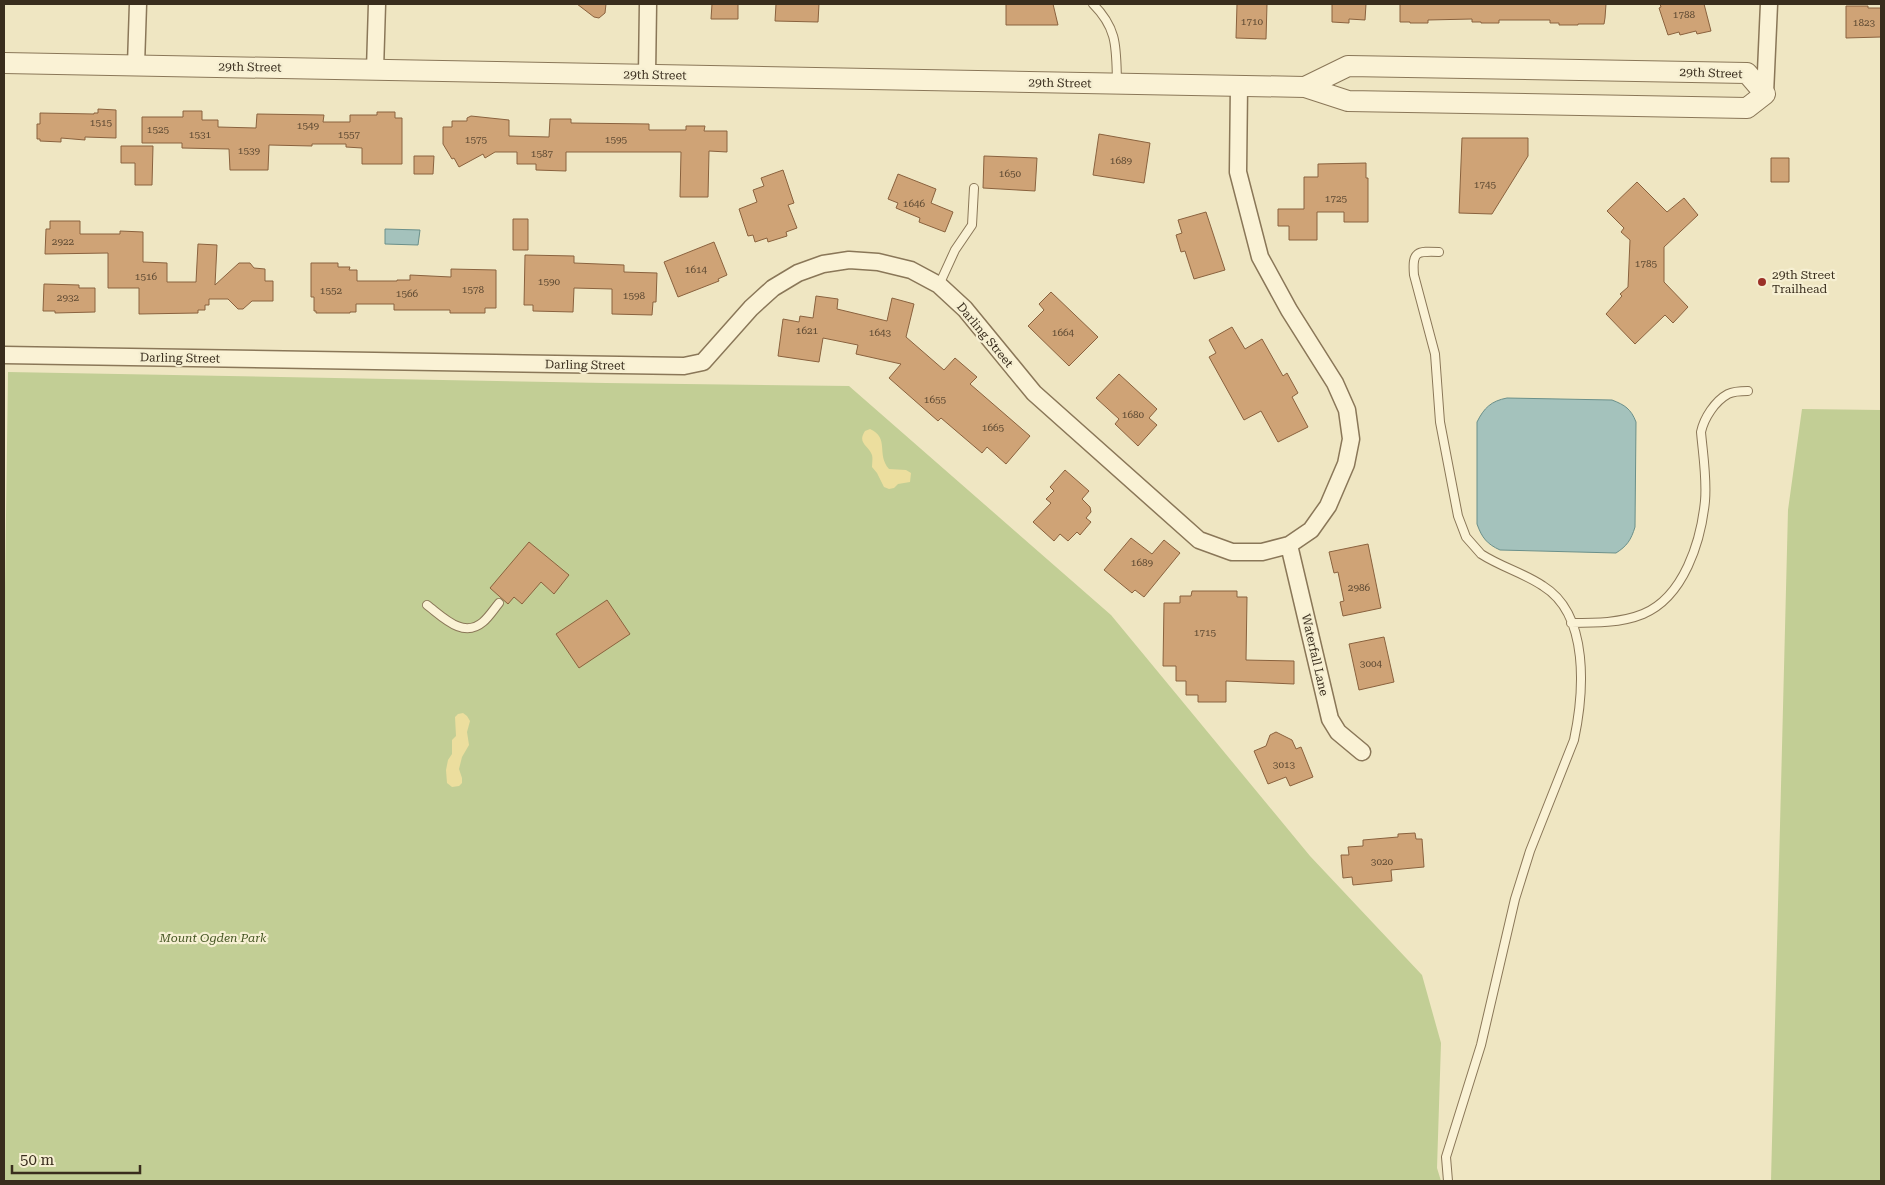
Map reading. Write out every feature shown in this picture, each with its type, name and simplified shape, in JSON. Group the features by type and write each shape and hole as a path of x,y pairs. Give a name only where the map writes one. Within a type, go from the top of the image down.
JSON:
{"street":[{"path":"136,65 138,4"},
{"path":"375,70 377,4"},
{"path":"647,75 648,4"},
{"path":"1765,94 1769,4"},
{"name":"29th Street","path":"4,63 1305,87 1348,101 1728,108 1748,108 1765,94 1747,73 1358,66 1348,66 1305,87"},
{"name":"Darling Street","path":"4,355 684,366 703,362 752,308 773,288 798,273 822,264 849,260 878,262 911,270 939,285 965,309 1034,393 1199,540 1232,552 1262,552 1289,545 1310,530 1328,506 1346,464 1351,439 1348,410 1335,383 1289,310 1260,258 1238,172 1239,86"},
{"name":"Waterfall Lane","path":"1289,545 1330,719 1338,732 1362,752"}],"lane":[{"path":"1093,4 1102,12 1114,33 1117,84"},
{"path":"939,285 955,250 972,225 974,188"},
{"path":"1439,252 1418,253 1414,256 1413,263 1414,275 1435,354 1440,422 1462,528 1473,547 1481,554 1543,586 1554,594 1567,611 1578,644 1582,667 1574,740 1530,851 1514,899 1481,1045 1446,1157 1448,1181"},
{"path":"1571,623 1596,623 1631,618 1652,610 1672,592 1682,577 1702,522 1706,478 1702,426 1710,411 1724,397 1735,392 1748,391"},
{"path":"427,605 456,627 472,629 482,623 499,604"}],"green space":[{"name":"Mount Ogden Park","path":"8,372 849,386 1111,615 1310,856 1422,975 1441,1043 1437,1168 1441,1181 4,1181 4,660"},
{"path":"1802,409 1881,410 1881,1181 1771,1181 1788,510"}],"sand":[{"path":"870,429 880,437 883,458 889,469 906,470 911,473 910,482 898,484 894,488 889,489 884,487 872,467 872,455 862,438 865,431"},
{"path":"463,713 470,721 467,732 469,745 462,757 459,769 462,783 459,786 452,787 447,783 446,770 448,760 452,754 452,740 456,736 455,717"}],"water":[{"path":"385,229 420,230 418,245 385,244"},
{"path":"1507,398 1612,400 1630,411 1636,422 1635,527 1626,545 1616,553 1500,550 1488,543 1483,537 1477,524 1477,422 1489,406"}],"building":[{"path":"577,4 606,4 605,13 599,18 594,17"},
{"path":"712,4 738,4 738,19 711,19"},
{"path":"776,4 819,4 818,22 775,21"},
{"path":"1006,4 1053,4 1058,25 1006,25"},
{"path":"1237,4 1267,4 1266,39 1236,38"},
{"path":"1332,4 1366,4 1365,20 1349,19 1349,23 1332,22"},
{"path":"1400,4 1606,4 1604,24 1559,25 1559,23 1550,23 1550,20 1499,20 1499,23 1472,22 1472,19 1428,20 1428,23 1400,22"},
{"path":"1660,4 1704,4 1711,31 1697,34 1696,31 1680,35 1679,32 1668,35 1659,8 1661,7"},
{"path":"1846,6 1881,8 1881,37 1846,38"},
{"path":"98,109 116,110 116,138 85,137 85,140 61,138 61,142 40,141 40,139 37,139 37,124 40,124 40,113 94,114 98,113"},
{"path":"183,111 202,111 202,120 218,120 218,127 256,128 257,114 324,115 323,122 350,122 350,115 377,115 377,112 395,112 395,118 402,118 402,164 362,164 362,148 346,147 346,144 312,144 312,146 269,145 268,170 230,170 229,149 182,148 182,143 142,143 142,117 183,117"},
{"path":"471,116 509,120 509,136 549,137 550,119 571,119 571,123 649,124 649,130 686,130 686,126 705,126 704,131 727,131 727,152 709,151 708,197 680,197 681,152 566,152 566,171 536,170 536,164 517,164 517,152 495,152 485,158 483,154 459,167 443,144 443,127 452,127 452,121 467,121 467,118"},
{"path":"1099,134 1150,143 1144,183 1093,175"},
{"path":"1462,138 1528,138 1528,156 1492,214 1459,213"},
{"path":"121,146 153,146 152,185 135,185 135,163 121,163"},
{"path":"414,156 434,156 433,174 414,174"},
{"path":"984,156 1037,158 1035,191 983,188"},
{"path":"1771,158 1789,158 1789,182 1771,182"},
{"path":"1366,163 1368,222 1344,222 1344,212 1317,212 1317,240 1289,240 1289,226 1278,226 1278,209 1304,209 1304,177 1318,177 1318,164"},
{"path":"783,170 794,203 788,205 797,228 786,232 787,236 768,242 767,238 755,242 753,235 748,236 739,209 757,202 753,190 764,186 761,178"},
{"path":"898,174 936,189 931,203 953,212 945,232 919,222 920,218 896,208 898,203 888,199"},
{"path":"1637,182 1667,212 1684,198 1698,215 1664,247 1664,282 1688,307 1673,323 1665,315 1635,344 1606,314 1622,296 1620,294 1628,287 1630,240 1621,232 1624,228 1607,211"},
{"path":"1206,212 1225,270 1194,279 1185,251 1181,252 1176,235 1182,233 1178,220"},
{"path":"513,219 528,219 528,250 513,250"},
{"path":"50,221 80,221 80,234 120,234 120,231 143,232 143,262 167,263 167,282 196,282 198,244 217,245 215,285 239,263 250,263 254,268 265,269 265,281 273,281 273,301 252,301 243,309 238,309 228,299 209,299 209,305 205,305 205,310 198,310 198,313 139,314 139,288 108,288 108,253 45,254 46,229 50,229"},
{"path":"714,242 727,275 718,279 719,281 678,297 664,262"},
{"path":"525,255 574,256 574,263 624,265 624,272 657,273 656,302 653,302 652,315 612,314 612,289 574,288 573,312 533,311 533,305 524,305"},
{"path":"311,263 338,263 338,267 350,267 349,270 357,270 357,281 410,280 410,275 451,277 451,269 496,270 496,308 485,308 485,313 450,313 450,310 394,310 394,304 356,304 356,312 316,313 314,311 314,297 311,297"},
{"path":"44,284 79,285 79,288 95,288 95,312 55,313 55,311 43,311"},
{"path":"1051,292 1098,337 1069,366 1028,326 1044,310 1039,304"},
{"path":"816,296 838,299 837,309 887,321 892,298 914,304 906,337 944,370 955,358 977,377 970,384 1030,436 1006,464 987,447 982,453 941,418 938,421 889,378 901,364 856,354 858,345 823,338 819,362 778,356 783,319 799,322 800,316 813,318"},
{"path":"1232,327 1245,349 1262,339 1283,376 1287,373 1298,393 1292,397 1308,427 1278,442 1261,411 1244,420 1209,357 1216,353 1209,340"},
{"path":"1119,374 1157,409 1149,418 1157,425 1138,446 1115,424 1119,419 1096,398"},
{"path":"1065,470 1089,491 1082,499 1090,507 1091,512 1086,518 1091,522 1080,535 1077,532 1068,541 1060,534 1054,541 1033,522 1051,503 1046,499 1054,491 1050,487"},
{"path":"1131,538 1152,554 1164,540 1180,553 1144,597 1135,590 1132,593 1104,570"},
{"path":"529,542 569,575 554,594 541,582 522,604 514,597 508,604 490,588"},
{"path":"1368,544 1381,608 1343,616 1340,602 1344,601 1338,572 1334,573 1329,552"},
{"path":"1192,591 1237,591 1237,597 1247,597 1246,660 1294,661 1294,684 1226,681 1226,702 1198,702 1198,695 1186,695 1186,681 1176,681 1176,666 1163,666 1164,603 1180,603 1180,596 1191,596"},
{"path":"607,600 630,634 579,668 556,634"},
{"path":"1384,637 1394,682 1359,690 1349,644"},
{"path":"1276,732 1292,740 1296,749 1301,747 1313,777 1290,786 1286,777 1268,784 1254,751 1266,746 1270,735"},
{"path":"1415,833 1416,839 1422,839 1424,867 1391,870 1392,881 1353,885 1352,877 1343,878 1341,855 1349,855 1348,847 1363,846 1363,840 1398,837 1398,834"}],"place":[{"name":"29th Street Trailhead","path":"1762,282"}]}
